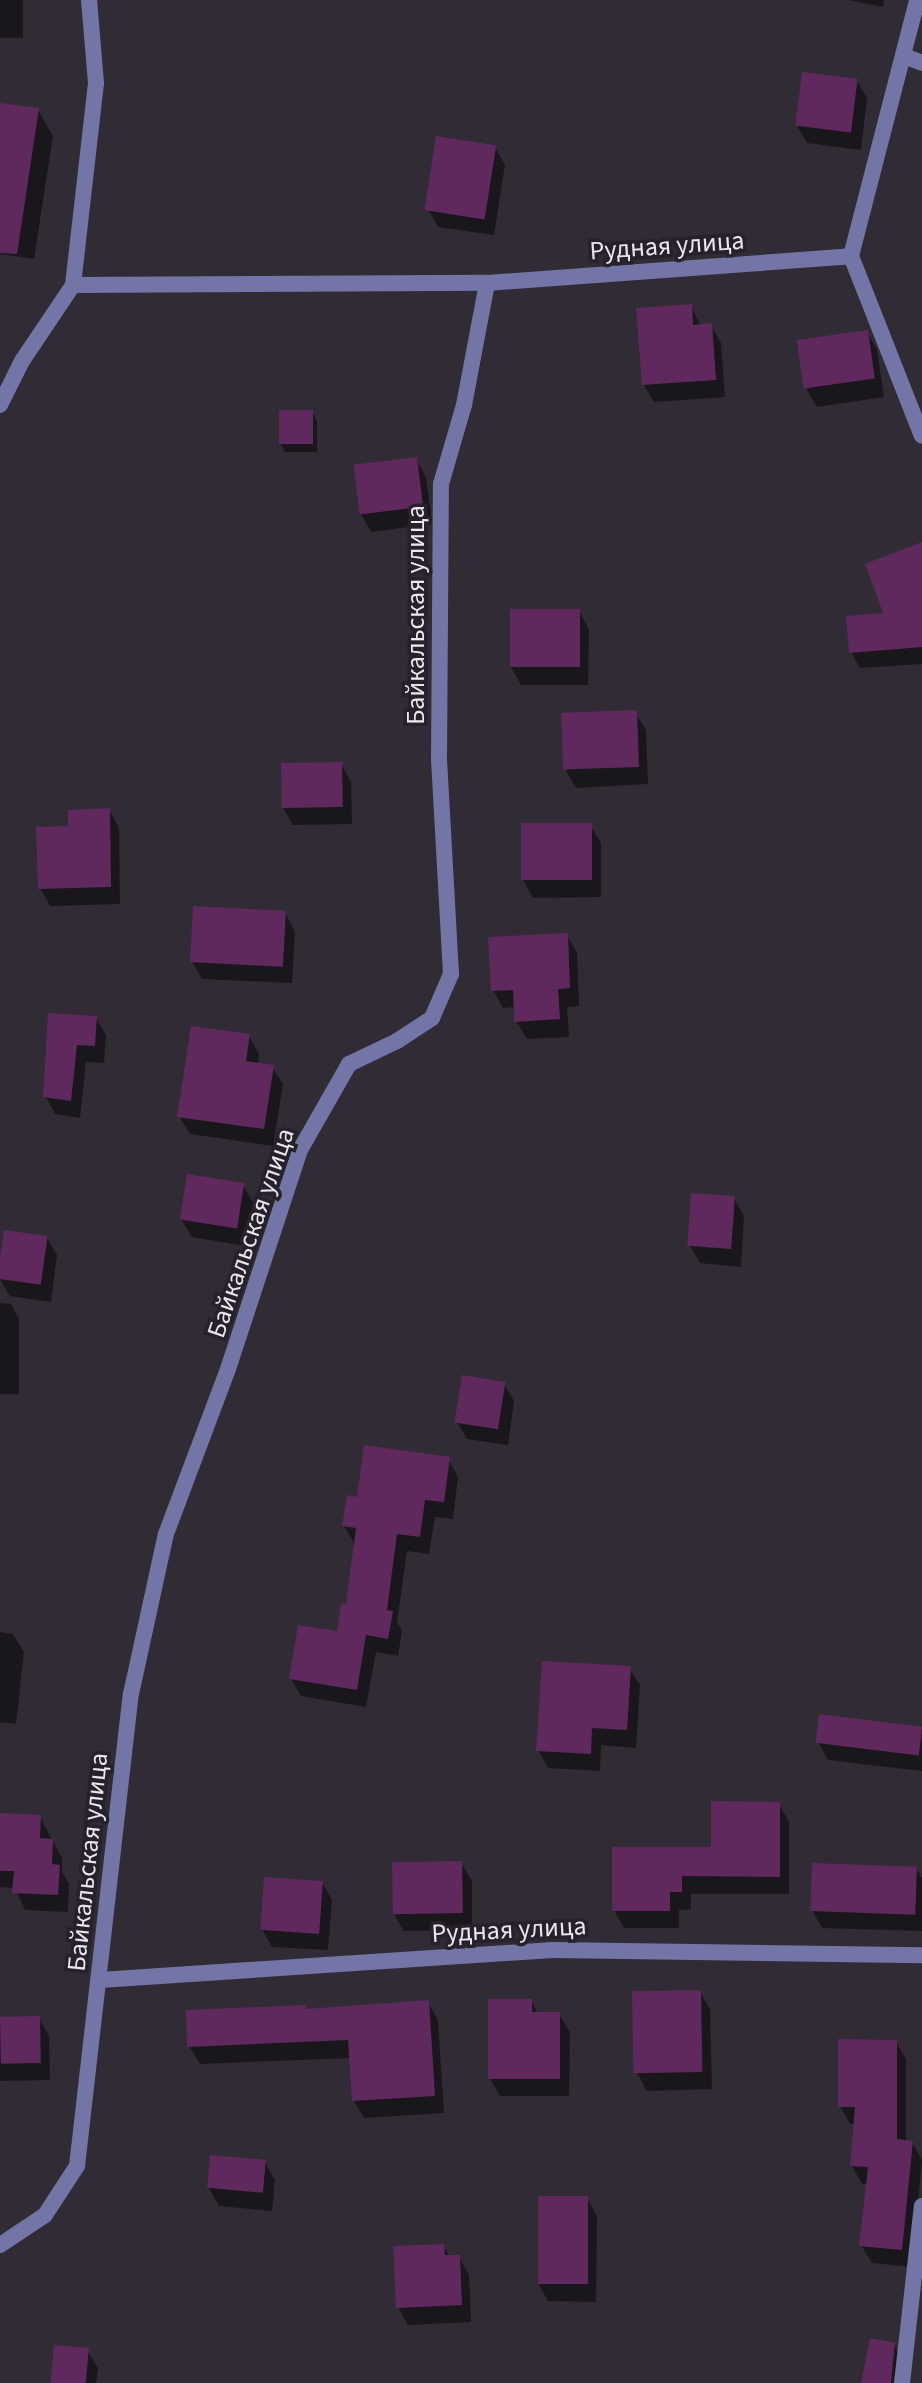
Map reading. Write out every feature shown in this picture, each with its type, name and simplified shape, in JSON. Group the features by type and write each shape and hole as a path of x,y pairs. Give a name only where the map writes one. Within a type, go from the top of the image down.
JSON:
{"street":[{"path":"0,405 22,361 73,285 96,83 89,0"},
{"path":"917,0 851,256 922,436"},
{"path":"904,56 922,63"},
{"name":"Рудная улица","path":"487,283 851,256"},
{"path":"73,285 487,283"},
{"name":"Байкальская улица","path":"0,2245 45,2215 77,2166 131,1694 166,1534 228,1369 300,1150 349,1064 397,1041 432,1018 451,974 439,760 441,484 464,405 487,283"},
{"name":"Рудная улица","path":"100,1980 553,1950 922,1955"},
{"path":"902,2383 922,2206"}],"building":[{"path":"802,72 858,79 851,132 795,126"},
{"path":"0,103 39,108 17,254 0,253"},
{"path":"436,136 496,146 485,220 424,210"},
{"path":"692,304 693,325 712,323 716,380 642,385 636,308"},
{"path":"868,330 875,379 804,389 797,340"},
{"path":"279,410 313,410 313,444 279,444"},
{"path":"417,457 423,507 360,514 353,465"},
{"path":"922,542 922,647 849,653 846,616 883,613 865,564"},
{"path":"510,609 580,609 580,667 510,667"},
{"path":"637,710 639,767 563,770 561,713"},
{"path":"342,762 343,807 282,808 281,763"},
{"path":"110,808 111,887 38,889 36,827 68,826 68,810"},
{"path":"521,823 592,823 592,880 521,880"},
{"path":"193,906 286,911 283,967 190,962"},
{"path":"568,933 570,988 558,989 560,1019 514,1022 513,990 491,991 488,937"},
{"path":"48,1013 97,1016 95,1046 77,1045 71,1101 43,1097"},
{"path":"191,1026 250,1034 246,1061 274,1065 264,1129 177,1117"},
{"path":"187,1174 244,1183 237,1229 180,1219"},
{"path":"691,1193 735,1196 731,1249 687,1246"},
{"path":"4,1230 48,1236 41,1285 0,1279"},
{"path":"462,1375 505,1382 498,1429 454,1422"},
{"path":"364,1445 450,1457 444,1502 425,1500 420,1537 397,1534 387,1610 393,1611 388,1639 366,1635 357,1690 289,1679 298,1625 337,1631 341,1603 346,1604 356,1528 342,1526 347,1495 357,1497"},
{"path":"542,1661 631,1666 627,1730 592,1728 591,1754 536,1751"},
{"path":"819,1714 922,1727 919,1755 815,1743"},
{"path":"711,1801 780,1802 780,1877 682,1876 682,1892 670,1892 670,1911 612,1911 612,1847 711,1847"},
{"path":"0,1813 41,1815 40,1838 53,1839 52,1864 60,1865 58,1895 12,1893 14,1871 0,1871"},
{"path":"462,1861 463,1913 393,1914 392,1862"},
{"path":"812,1863 917,1867 915,1915 810,1911"},
{"path":"264,1877 323,1881 319,1934 260,1930"},
{"path":"701,1990 702,2072 633,2073 632,1991"},
{"path":"488,1999 532,1999 532,2012 560,2012 560,2079 488,2079"},
{"path":"429,2000 435,2096 352,2101 348,2040 187,2047 186,2010 306,2005 306,2009"},
{"path":"40,2016 41,2063 1,2064 0,2017"},
{"path":"838,2039 897,2040 897,2139 913,2141 902,2250 859,2246 868,2167 850,2166 855,2107 838,2107"},
{"path":"210,2155 266,2160 263,2193 207,2188"},
{"path":"538,2196 588,2196 588,2284 538,2284"},
{"path":"444,2244 445,2255 460,2255 462,2305 396,2308 393,2246"},
{"path":"870,2338 895,2343 891,2383 861,2383"},
{"path":"54,2345 89,2348 86,2383 51,2383"}]}
